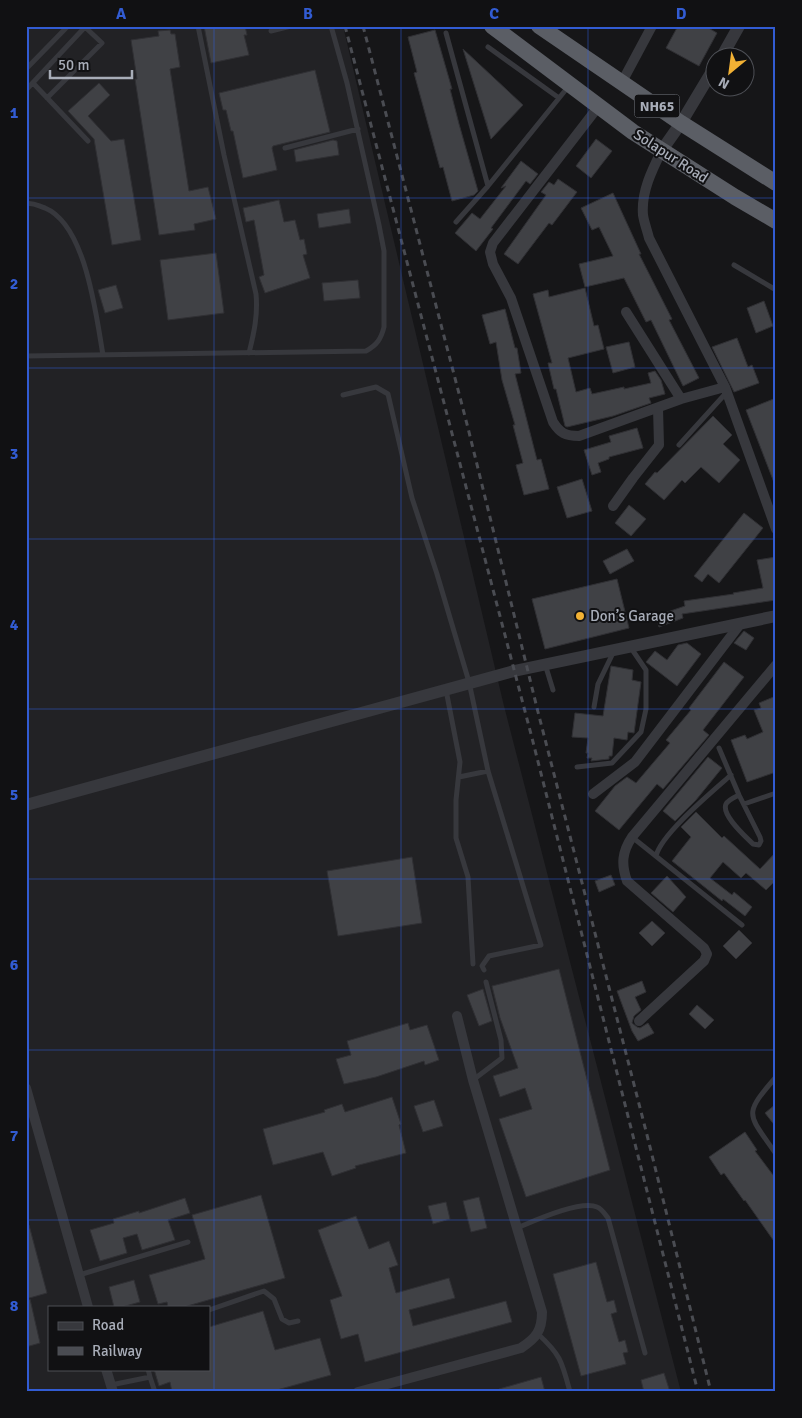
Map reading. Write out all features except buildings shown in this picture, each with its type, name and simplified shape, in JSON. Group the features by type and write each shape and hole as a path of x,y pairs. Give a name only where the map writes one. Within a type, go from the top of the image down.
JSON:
{"highway":[{"name":"NH65","path":"540,26 681,123 776,183"},
{"name":"NH65","path":"494,27 570,85"},
{"name":"Solapur Road","path":"570,85 598,107 662,150 776,221"}],"street":[{"path":"622,82 652,26"},
{"path":"727,48 739,26"},
{"path":"704,85 662,150 651,173 644,196 643,215 649,238 725,390 776,529"},
{"path":"598,107 492,243 490,252 493,264 511,298 553,422 560,432 568,436 579,436 681,400 725,390"},
{"path":"626,312 681,400"},
{"path":"613,506 659,446 658,408"},
{"path":"26,804 469,682 545,663 776,616"},
{"path":"593,794 635,762 742,623"},
{"path":"639,1021 704,961 707,954 704,948 627,881 622,868 625,851 632,837 776,665"},
{"path":"358,1392 521,1348 538,1334 542,1322 542,1312 473,1080 457,1016"},
{"path":"26,1088 88,1306"},
{"path":"106,1370 112,1389"}],"lane":[{"path":"26,69 68,26"},
{"path":"198,26 224,155 256,294 256,320 249,353"},
{"path":"271,31 291,26"},
{"path":"26,356 366,351 374,347 381,339 384,327 384,251 358,129 331,26"},
{"path":"26,90 85,27 102,44 47,98"},
{"path":"446,32 488,186"},
{"path":"488,47 559,98"},
{"path":"33,83 88,141"},
{"path":"456,222 488,186 570,85"},
{"path":"285,148 358,129"},
{"path":"26,204 31,203 54,212 70,230 89,279 103,355"},
{"path":"734,265 776,290"},
{"path":"342,394 376,387 388,394 412,498 469,682 488,771 541,945 489,956 482,966 484,970"},
{"path":"679,445 725,390"},
{"path":"577,768 612,763 642,732 646,709 646,670 629,646"},
{"path":"594,707 598,684 615,648"},
{"path":"545,663 553,690"},
{"path":"446,689 458,753 456,838 468,878 473,964"},
{"path":"720,748 739,795 760,837 759,845 752,844 728,818 725,805 728,801 739,795"},
{"path":"458,776 488,771"},
{"path":"656,856 657,850 670,834 731,775"},
{"path":"744,804 776,793"},
{"path":"632,837 742,925"},
{"path":"473,1080 502,1058 501,1040 486,982"},
{"path":"776,1077 756,1100 752,1110 752,1120 776,1154"},
{"path":"517,1228 552,1214 585,1206 597,1207 604,1212 608,1218 645,1353"},
{"path":"80,1275 188,1242"},
{"path":"210,1310 264,1291 274,1300 282,1319 289,1323 298,1321"},
{"path":"538,1334 553,1348 561,1360 570,1392"},
{"path":"148,1370 155,1392"},
{"path":"112,1389 150,1377"}],"shaded area":[{"path":"26,26 343,26 504,706 681,1392 26,1392"}],"railway":[{"path":"345,26 532,738 698,1392"},
{"path":"363,26 468,428 538,712 711,1392"}],"place":[{"name":"Don’s Garage","path":"580,616"}]}
